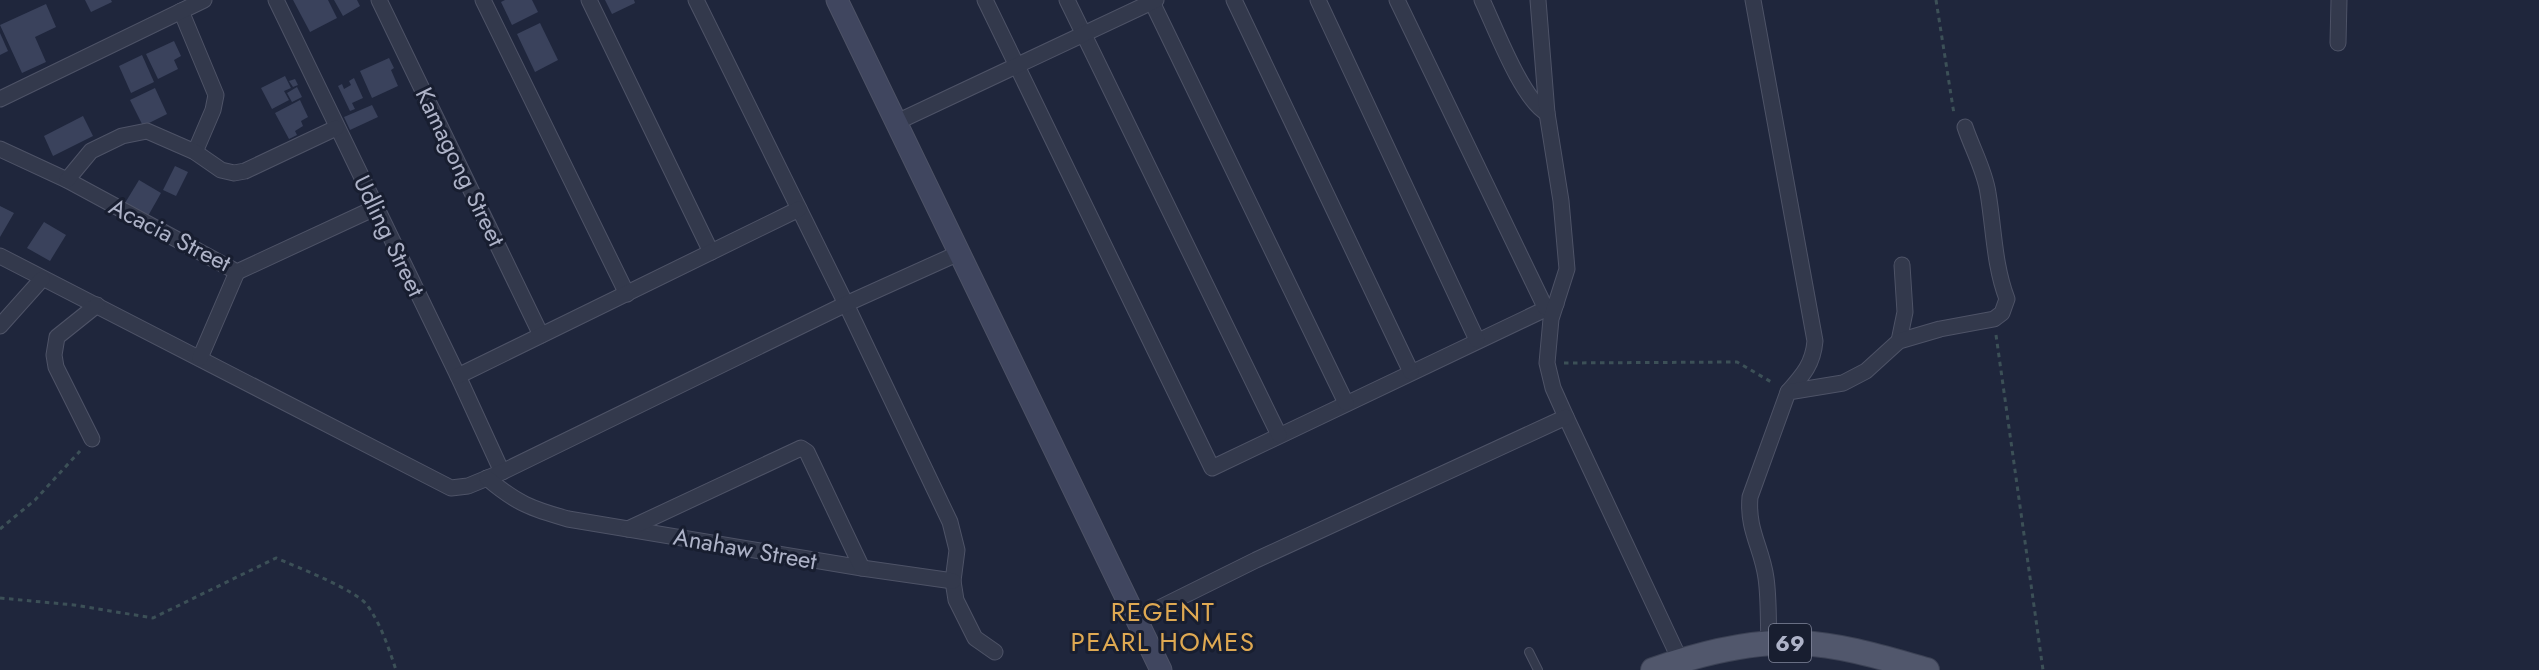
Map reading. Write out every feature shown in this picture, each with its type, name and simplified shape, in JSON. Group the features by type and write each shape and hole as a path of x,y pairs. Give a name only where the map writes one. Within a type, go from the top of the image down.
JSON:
{"main road":[{"name":"69","path":"1653,670 1680,660 1769,643 1803,643 1880,657 1927,670"}],"street":[{"path":"0,99 204,0"},
{"name":"Udling Street","path":"276,0 502,472"},
{"name":"Kamagong Street","path":"379,0 541,335"},
{"path":"483,0 627,294"},
{"path":"590,0 711,252"},
{"path":"696,0 846,303 950,522 957,550 953,581 956,600 975,638 995,652"},
{"path":"837,0 1161,670"},
{"path":"985,0 1212,468 1551,306"},
{"path":"1067,0 1278,435"},
{"path":"1234,0 1411,372"},
{"path":"1318,0 1477,340"},
{"path":"1397,0 1551,306"},
{"path":"1482,0 1517,74 1538,108 1546,113"},
{"path":"1538,0 1546,113 1561,201 1567,269 1551,306 1547,363 1553,388 1680,660"},
{"path":"1753,0 1815,341 1814,356 1808,369 1788,392 1750,497 1753,537 1766,578 1769,643"},
{"path":"2338,43 2339,0"},
{"path":"897,122 1153,1 1346,403"},
{"path":"181,11 216,95 213,110 195,152"},
{"path":"1788,392 1843,383 1866,371 1899,342 1940,329 1994,319 2002,313 2007,299 2000,280 1994,246 1988,190 1965,126"},
{"path":"67,180 91,151 122,136 147,131 195,152 221,170 234,174 336,128"},
{"name":"Acacia Street","path":"0,149 67,180 237,272 375,208"},
{"path":"458,376 799,209"},
{"path":"0,256 452,488 468,486 502,472 846,303 959,253"},
{"path":"1899,342 1905,312 1902,265"},
{"path":"200,358 237,272"},
{"path":"0,326 42,279"},
{"path":"92,439 56,367 54,355 57,337 97,305"},
{"path":"1137,619 1256,560 1566,417"},
{"path":"628,529 801,447 807,452 862,568"},
{"name":"Anahaw Street","path":"487,478 507,495 530,509 608,527 953,581"}],"lane":[{"path":"1529,652 1538,670"}],"path":[{"path":"1547,363 1737,362 1788,392"},
{"path":"0,529 35,500 92,439"},
{"path":"0,598 74,604 153,618 276,558 322,577 366,603 388,645 396,670"}],"building":[{"path":"85,0 111,0 112,2 91,12"},
{"path":"293,0 328,0 337,18 310,32"},
{"path":"334,0 357,0 360,6 343,16"},
{"path":"532,0 538,12 512,25 501,2"},
{"path":"605,0 634,0 635,3 612,14"},
{"path":"46,4 56,27 35,37 46,62 22,73 0,25"},
{"path":"540,23 558,60 535,72 517,34"},
{"path":"0,33 8,51 0,55"},
{"path":"174,41 181,56 174,60 178,69 158,79 146,54"},
{"path":"142,55 154,82 131,93 119,66"},
{"path":"389,58 398,86 372,98 360,71"},
{"path":"285,76 291,88 284,91 289,100 272,109 261,88"},
{"path":"354,78 363,98 352,103 355,109 350,111 338,86 342,84 344,89 351,85 349,81"},
{"path":"295,79 298,85 293,87 289,81"},
{"path":"297,87 302,97 292,102 287,93"},
{"path":"155,88 167,114 143,126 130,100"},
{"path":"300,100 308,117 301,121 303,126 295,131 297,135 289,139 275,113"},
{"path":"372,105 378,117 350,130 344,117"},
{"path":"83,116 93,136 53,156 44,136"},
{"path":"175,166 188,172 176,196 163,190"},
{"path":"139,180 161,193 148,216 125,203"},
{"path":"0,206 14,213 0,237"},
{"path":"44,222 66,235 50,261 27,248"}],"district":[{"name":"REGENT PEARL HOMES","path":"1163,627"}]}
